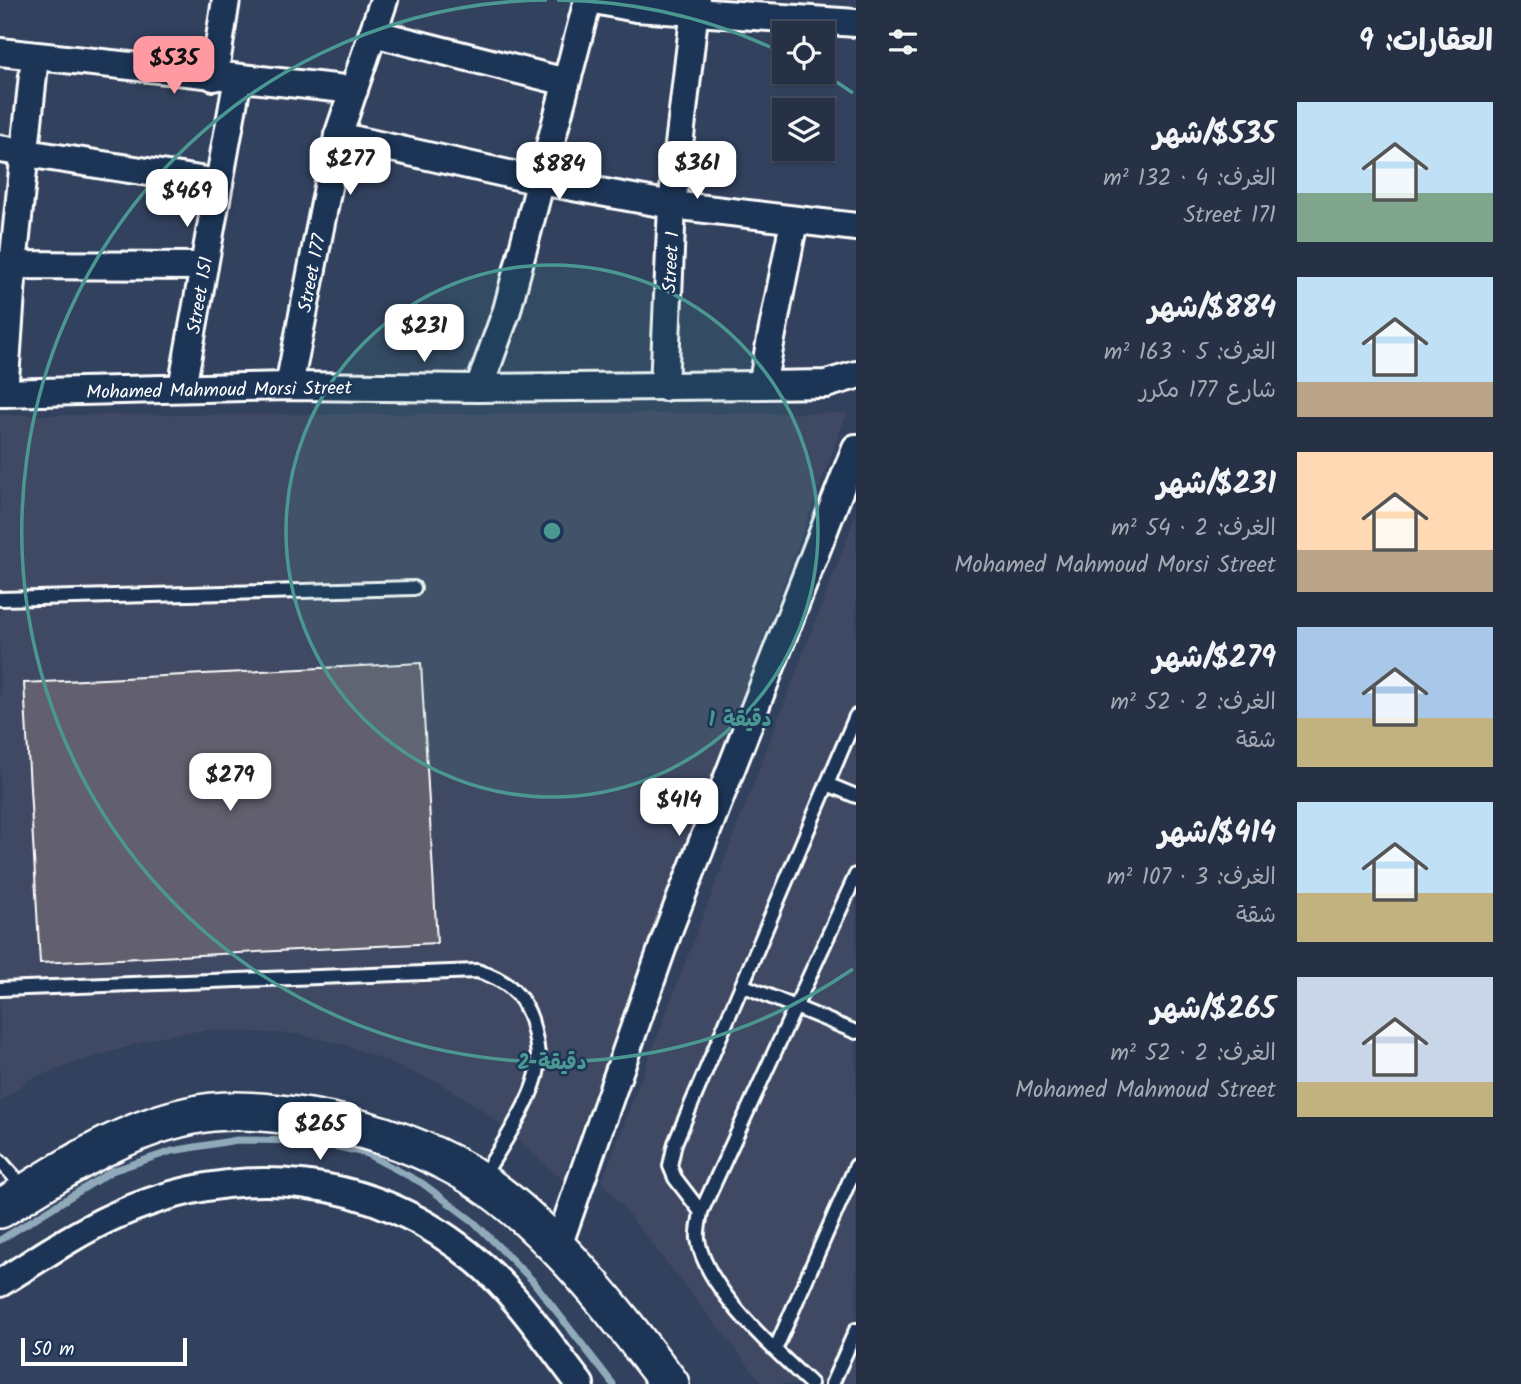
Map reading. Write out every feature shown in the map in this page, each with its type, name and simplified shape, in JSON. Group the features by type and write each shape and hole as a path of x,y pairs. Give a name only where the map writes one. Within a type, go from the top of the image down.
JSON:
{"street":[{"name":"Street 151","path":"182,388 219,183 226,77 226,0"},
{"name":"Street 177","path":"289,386 338,136 384,0"},
{"path":"480,388 507,310 588,0"},
{"path":"595,0 636,8 695,6 847,15"},
{"name":"Street 1","path":"664,387 673,205 695,6"},
{"path":"373,33 566,82"},
{"path":"0,52 354,90"},
{"path":"2,393 13,151 35,56"},
{"path":"338,136 540,180 673,205 856,227"},
{"path":"13,151 219,183"},
{"path":"762,386 794,221"},
{"path":"7,265 204,266"},
{"name":"Mohamed Mahmoud Morsi Street","path":"2,393 289,386 762,386 826,384 856,375"},
{"path":"557,1249 670,926 856,448"},
{"path":"14,1201 103,1147 190,1115 249,1111 333,1122 403,1142 452,1165 493,1191 581,1273 670,1384"},
{"path":"0,1283 80,1233 114,1216 194,1188 238,1182 324,1186 393,1209 445,1236 503,1286 580,1384"}],"lane":[{"path":"0,598 414,588"},
{"path":"701,1212 674,1178 670,1166 675,1143 856,716"},
{"path":"827,784 856,796"},
{"path":"811,1384 731,1302 706,1263 698,1238 701,1212 856,875"},
{"path":"0,989 477,971 492,975 506,982 520,996 529,1013 537,1038 538,1069 531,1090 480,1182"},
{"path":"742,985 856,1032"},
{"path":"0,1161 14,1201"},
{"path":"775,1350 856,1166"},
{"path":"832,1384 856,1329"}],"shaded area":[{"path":"847,413 562,1179 478,1106 437,1082 346,1045 297,1034 207,1030 162,1036 30,1079 0,1102 0,415"},
{"path":"856,515 856,1384 763,1384 602,1181"}],"building":[{"path":"421,663 437,943 40,963 24,683"}],"waterway":[{"path":"0,1240 112,1171 172,1151 237,1140 311,1141 365,1153 422,1183 474,1222 532,1280 613,1384"}]}
